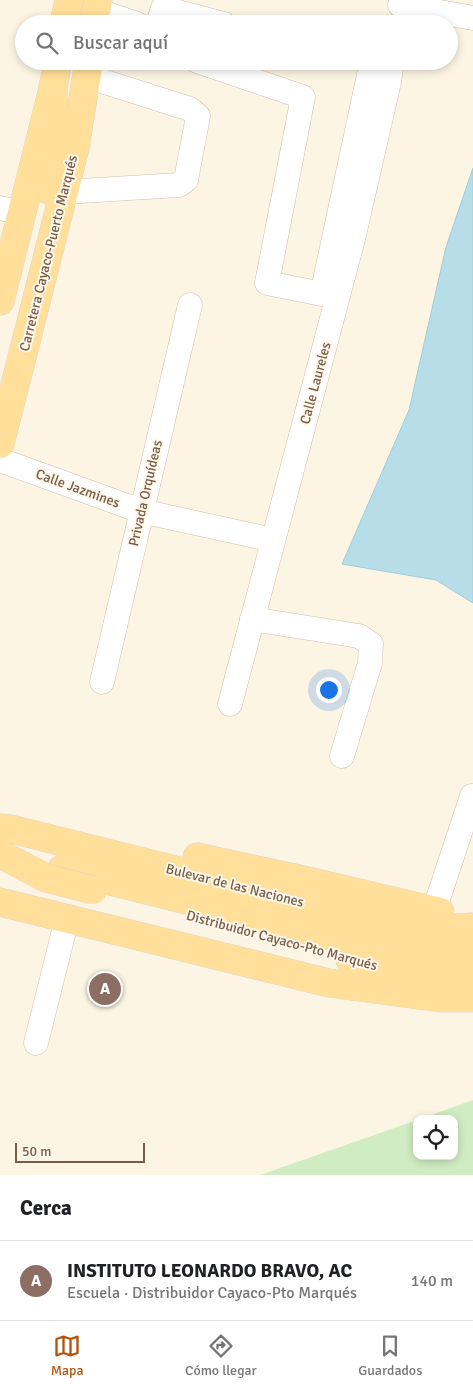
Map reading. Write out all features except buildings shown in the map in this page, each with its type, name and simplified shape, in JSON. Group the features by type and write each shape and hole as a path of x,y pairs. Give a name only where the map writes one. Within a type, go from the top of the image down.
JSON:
{"main road":[{"path":"66,15 69,0"},
{"path":"0,300 11,210 53,88 56,70"},
{"name":"Carretera Cayaco-Puerto Marqués","path":"0,444 75,148 88,70"},
{"path":"0,378 54,170 53,88"},
{"path":"0,815 299,879 473,920"},
{"name":"Bulevar de las Naciones","path":"0,828 11,829 376,920 457,928 473,927"},
{"name":"Bulevar de las Naciones","path":"0,855 64,869 369,946 473,955"},
{"name":"Distribuidor Cayaco-Pto Marqués","path":"0,855 46,878 363,963 473,978"},
{"path":"0,902 329,983 441,998 473,998"}],"street":[{"path":"161,15 163,8 190,15"},
{"path":"399,10 445,15"},
{"path":"96,11 109,15"},
{"path":"458,16 473,18"},
{"path":"64,192 179,185 186,180 198,116 190,109 93,70"},
{"path":"224,70 303,97 267,283 322,294 370,70"},
{"name":"Calle Laureles","path":"230,704 353,239 391,70"},
{"name":"Privada Orquídeas","path":"102,682 190,305"},
{"name":"Calle Jazmines","path":"0,460 141,511 273,540"},
{"path":"252,619 359,636 371,644 370,663 342,756"},
{"path":"434,911 472,796"},
{"path":"36,1042 67,919"}],"green space":[{"path":"473,1100 473,1175 260,1175 413,1121 413,1160 458,1160 458,1115 431,1115"}],"water":[{"path":"473,168 473,603 436,580 342,564 409,410 446,247"}],"place":[{"name":"INSTITUTO LEONARDO BRAVO, AC","path":"105,989"}]}
